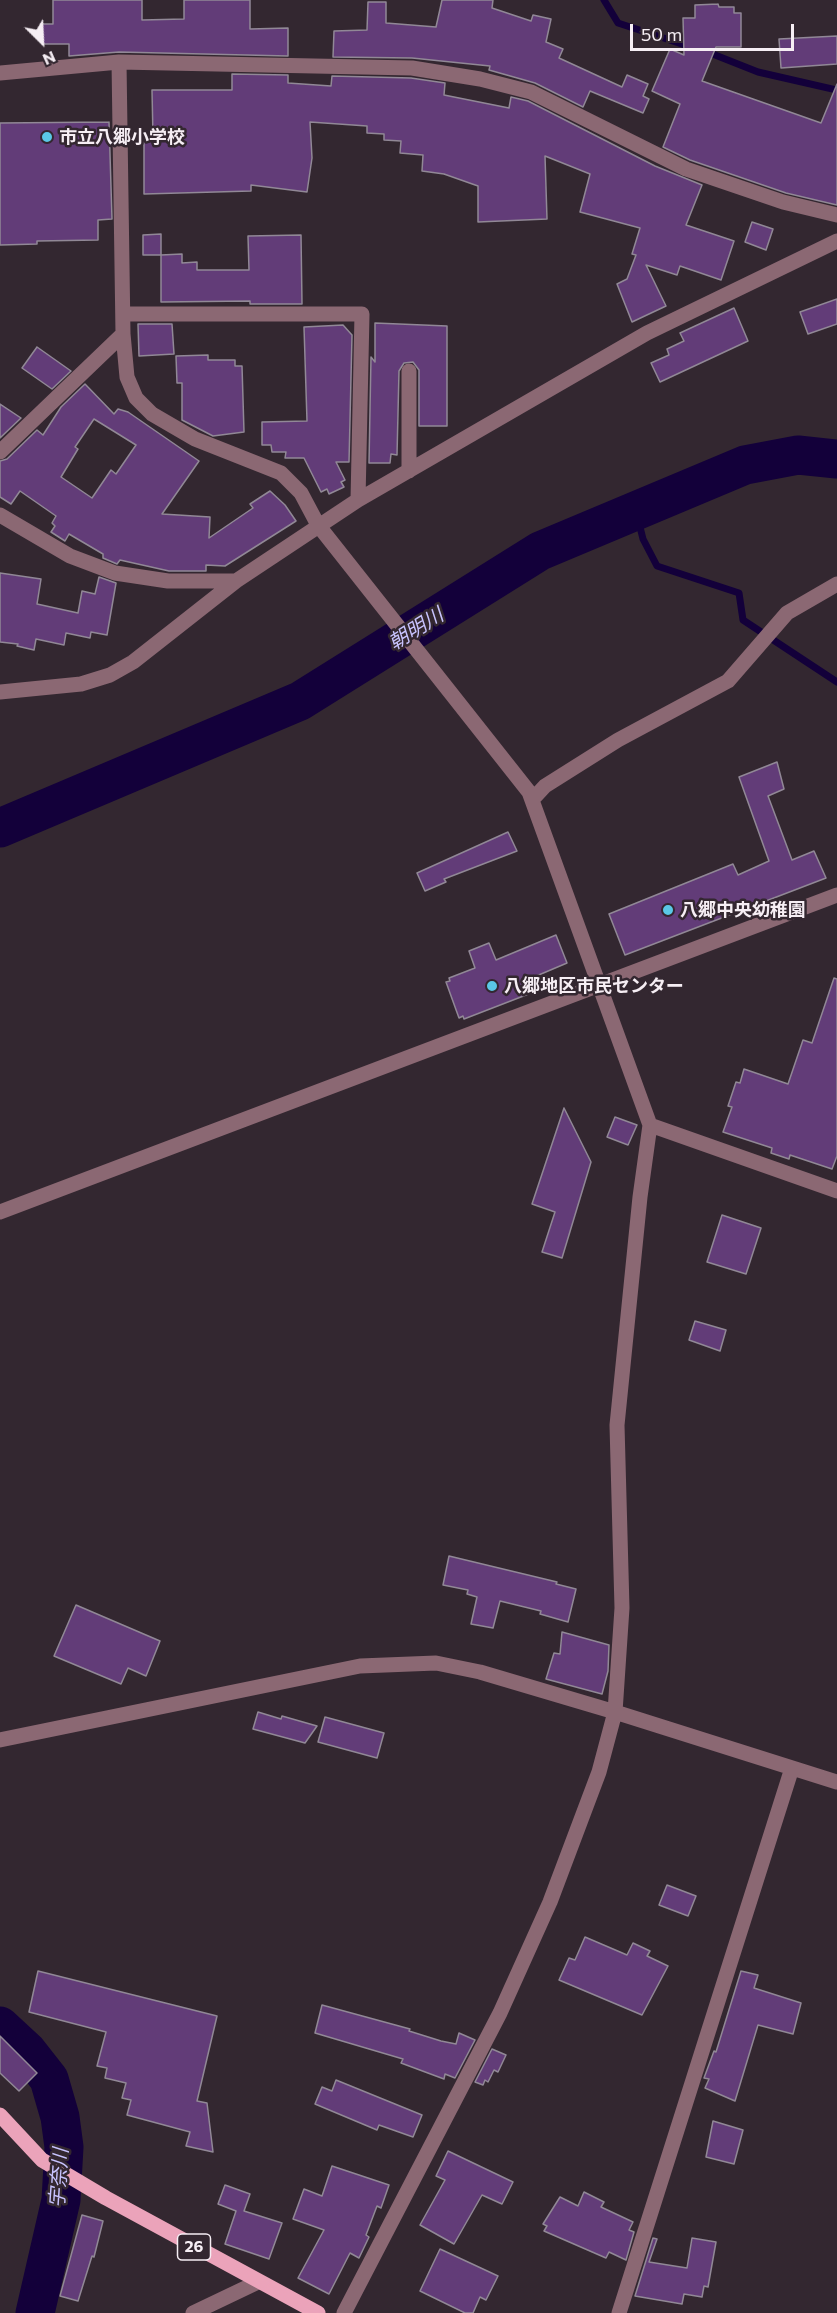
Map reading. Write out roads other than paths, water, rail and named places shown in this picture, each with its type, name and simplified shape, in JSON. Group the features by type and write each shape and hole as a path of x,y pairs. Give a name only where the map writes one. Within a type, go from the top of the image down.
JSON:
{"main road":[{"name":"26","path":"0,2115 42,2160 258,2282 318,2313"}],"street":[{"path":"0,72 118,62 412,68 480,79 531,92 686,169 783,202 837,215"},
{"path":"118,62 123,334 127,377 136,398 152,414 195,439 281,473 301,493 318,525 531,796 650,1125 640,1197 617,1425 622,1608 615,1712 599,1772 554,1891 500,2013 344,2313"},
{"path":"0,692 81,684 110,675 133,662 236,581 358,500 647,333 837,241"},
{"path":"123,314 362,314 358,500"},
{"path":"0,452 123,334"},
{"path":"409,371 409,471"},
{"path":"0,515 70,556 115,573 168,581 236,581"},
{"path":"531,796 618,740 728,681 787,613 817,594 837,585"},
{"path":"0,1212 837,894"},
{"path":"650,1125 837,1191"},
{"path":"0,1740 360,1666 436,1663 480,1672 615,1712 837,1782"},
{"path":"619,2313 792,1768"},
{"path":"193,2313 258,2282"}],"waterway":[{"path":"604,0 618,23 691,47"},
{"path":"705,51 758,72 837,90"},
{"name":"朝明川","path":"0,828 300,701 540,551 745,465 798,455 837,459"},
{"path":"636,511 643,539 657,566 739,593 743,620 837,682"},
{"name":"宇奈川","path":"0,2026 27,2051 49,2079 60,2117 64,2147 61,2200 35,2313"}],"place":[{"name":"市立八郷小学校","path":"47,137"},
{"name":"八郷中央幼稚園","path":"668,910"},
{"name":"八郷地区市民センター","path":"492,986"}]}
